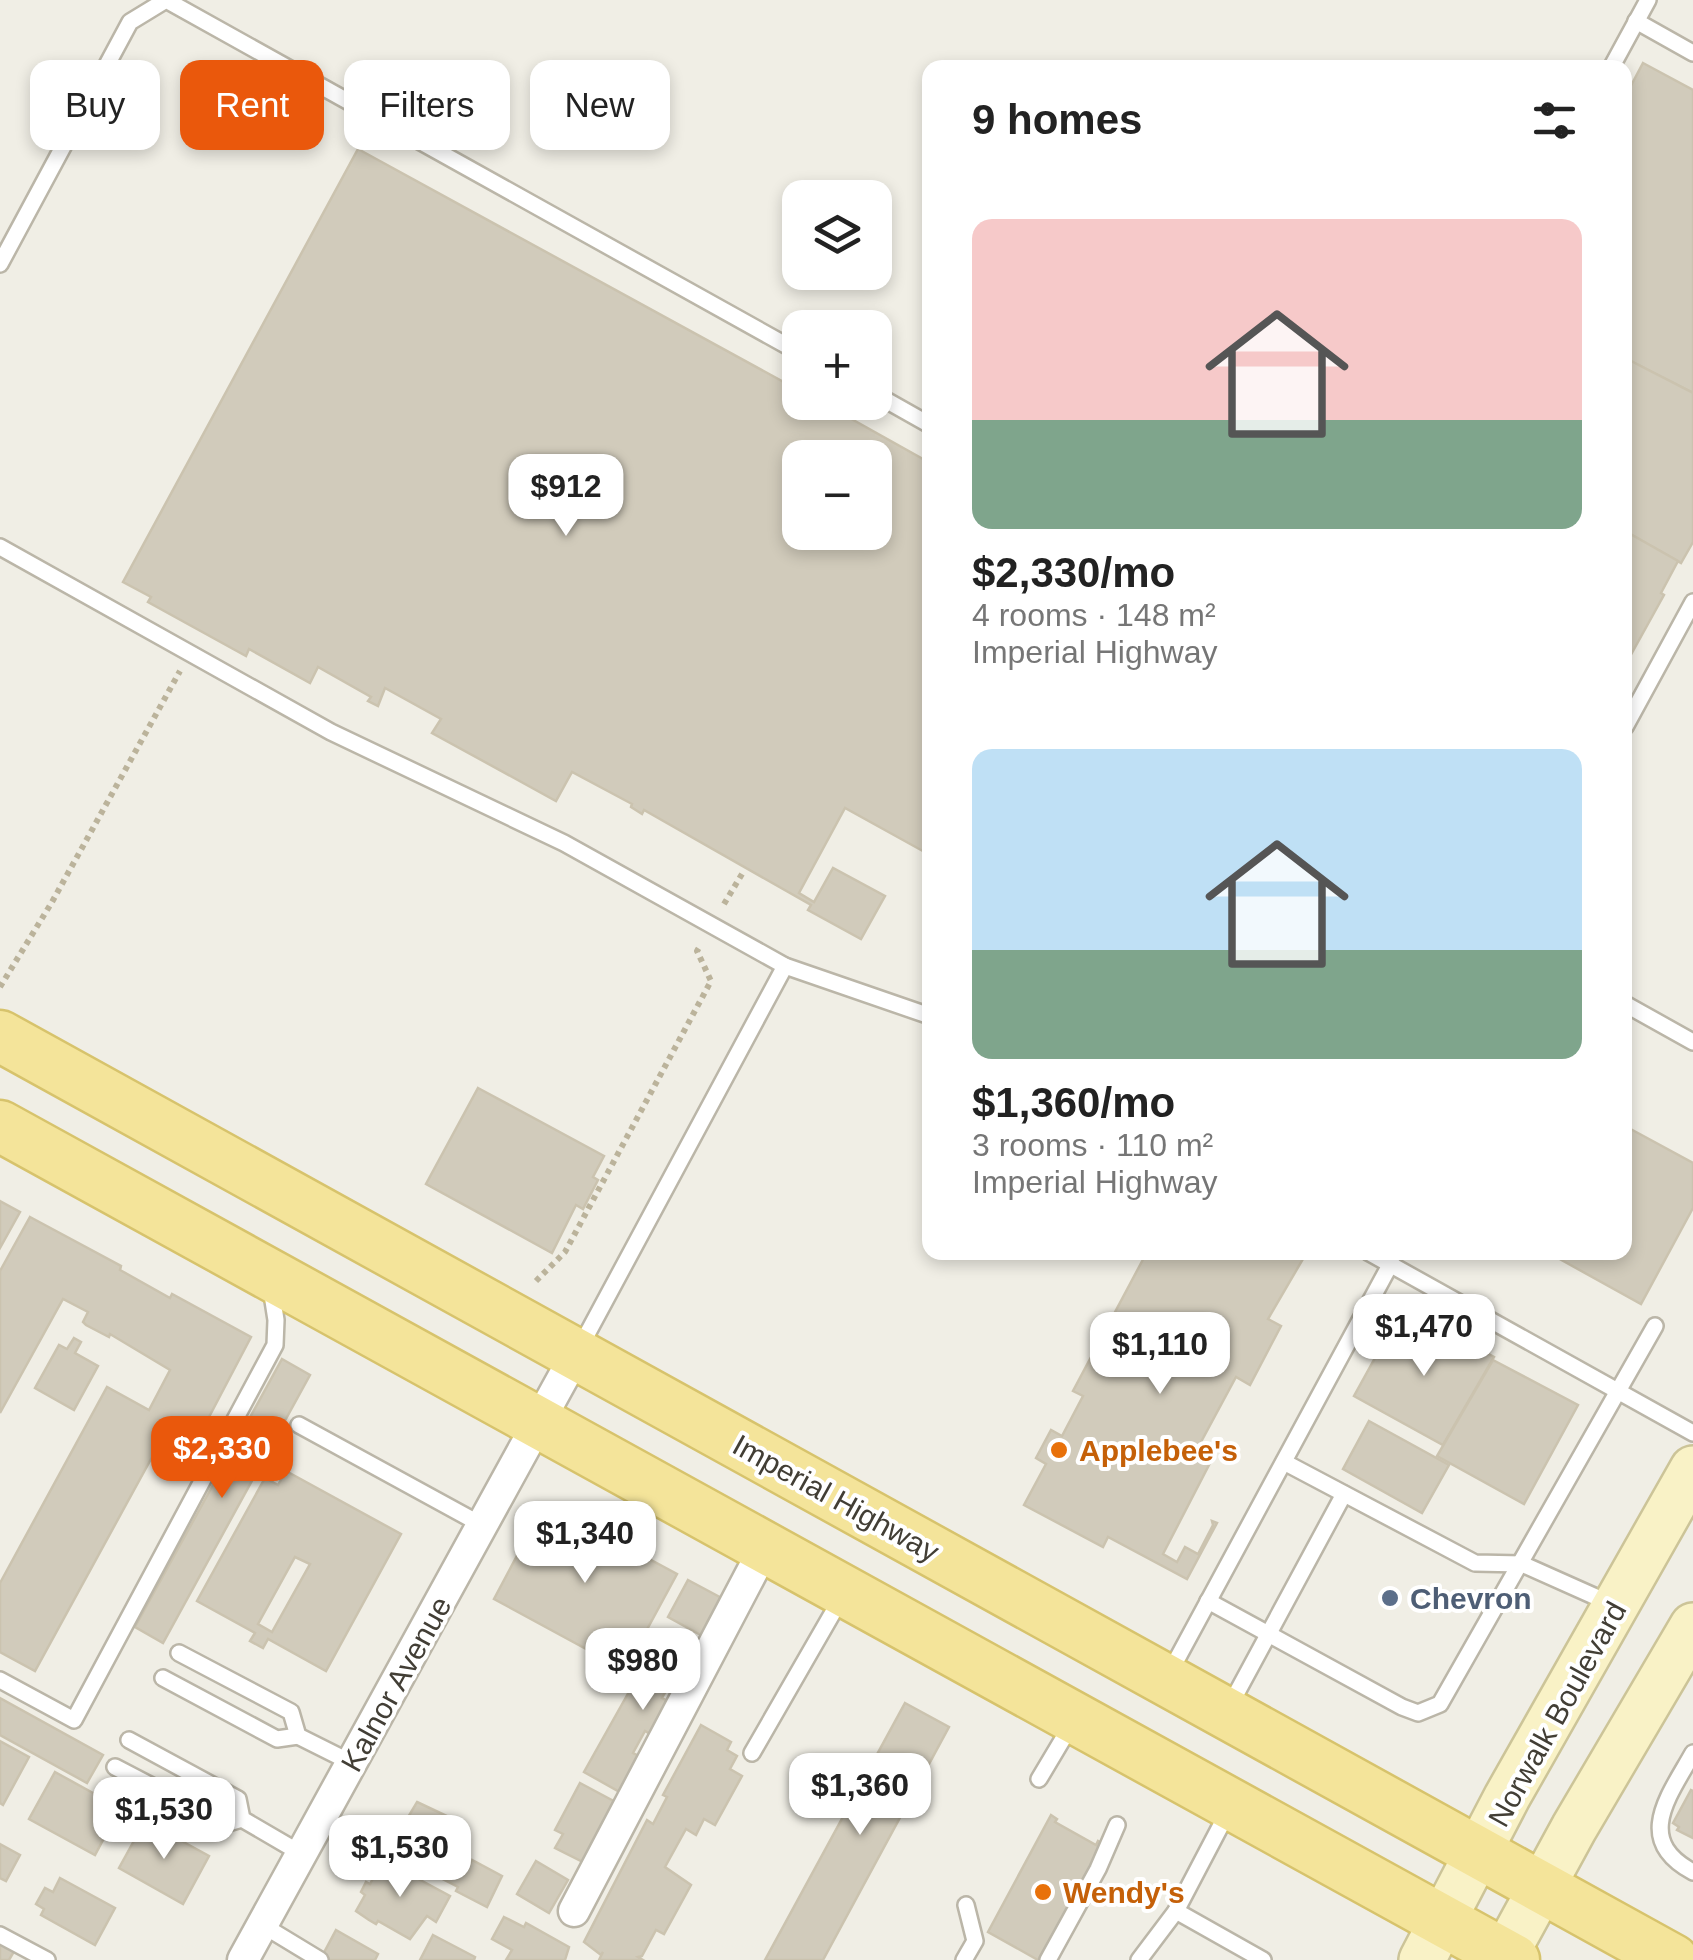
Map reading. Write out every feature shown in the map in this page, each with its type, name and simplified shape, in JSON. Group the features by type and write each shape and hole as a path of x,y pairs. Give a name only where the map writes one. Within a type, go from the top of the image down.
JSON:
{"main road":[{"name":"Imperial Highway","path":"0,1036 1673,1960"},
{"path":"0,1126 1232,1804 1433,1941 1507,1958 1542,1888 1693,1626"},
{"name":"Norwalk Boulevard","path":"1433,1941 1507,1798 1693,1469"}],"street":[{"name":"Kalnor Avenue","path":"243,1960 576,1354"},
{"path":"574,1911 765,1547"}],"lane":[{"path":"0,264 130,22 166,0 782,343"},
{"path":"1616,60 1648,0"},
{"path":"1636,21 1693,53"},
{"path":"892,404 922,420"},
{"path":"0,547 331,732 564,844 785,966 922,1013"},
{"path":"1632,714 1693,602"},
{"path":"576,1354 785,966"},
{"path":"1632,1008 1693,1042"},
{"path":"1166,1680 1391,1260"},
{"path":"1394,1260 1693,1433"},
{"path":"0,1680 74,1720 274,1346 276,1320 269,1274"},
{"path":"1208,1601 1418,1713 1440,1704 1656,1326"},
{"path":"299,1425 482,1525"},
{"path":"1284,1462 1476,1563 1522,1564 1618,1606"},
{"path":"1226,1713 1344,1494"},
{"path":"752,1753 845,1592"},
{"path":"179,1653 291,1712 298,1736"},
{"path":"162,1678 277,1739 298,1736 352,1763"},
{"path":"1039,1779 1075,1718"},
{"path":"130,1740 238,1800 242,1819"},
{"path":"1693,1753 1662,1808 1660,1822 1665,1848 1676,1863 1693,1872"},
{"path":"115,1767 225,1824 242,1819 302,1854"},
{"path":"1139,1960 1176,1911 1232,1804"},
{"path":"1048,1960 1098,1869 1117,1825"},
{"path":"964,1960 974,1941 966,1906"},
{"path":"1176,1911 1262,1960"},
{"path":"264,1926 320,1960"},
{"path":"0,1935 46,1960"}],"path":[{"path":"0,987 52,902 190,653"},
{"path":"536,1282 565,1252 711,981 697,951 742,874"}],"building":[{"path":"1643,63 1693,90 1693,393 1632,362 1632,84"},
{"path":"360,150 782,381 782,420 853,420 889,440 782,440 782,550 892,550 892,442 922,459 922,851 845,808 799,893 814,902 833,868 885,896 861,939 808,910 811,905 572,772 556,801 432,733 441,719 385,688 378,706 368,701 371,697 318,667 310,683 249,649 246,656 148,602 151,597 123,582"},
{"path":"1632,362 1693,393 1693,542 1681,563 1632,535"},
{"path":"1632,535 1678,561 1661,593 1664,595 1632,653"},
{"path":"478,1088 604,1156 593,1177 598,1180 583,1209 576,1205 552,1253 426,1184"},
{"path":"1632,1130 1693,1163 1693,1208 1641,1304 1561,1260 1632,1260"},
{"path":"0,1201 20,1212 0,1248"},
{"path":"30,1217 121,1266 120,1270 170,1298 172,1294 251,1337 179,1474 151,1459 35,1671 0,1652 0,1583 107,1387 149,1410 170,1370 110,1334 109,1337 86,1325 83,1322 88,1312 63,1299 0,1413 0,1271"},
{"path":"1143,1260 1302,1260 1268,1319 1281,1326 1250,1385 1236,1377 1194,1455 1210,1463 1163,1554 1177,1562 1185,1547 1198,1554 1212,1521 1217,1523 1187,1579 1108,1537 1103,1547 1024,1505 1046,1464 1036,1458 1051,1430 1062,1436 1083,1396 1073,1391"},
{"path":"1396,1320 1428,1336 1434,1324 1494,1357 1443,1445 1354,1396"},
{"path":"74,1338 81,1342 75,1353 98,1366 74,1410 35,1388 59,1345 67,1349"},
{"path":"282,1359 310,1375 163,1643 135,1627"},
{"path":"1493,1360 1578,1405 1524,1504 1437,1456"},
{"path":"1369,1421 1449,1465 1422,1513 1343,1469"},
{"path":"286,1471 401,1534 326,1671 268,1639 263,1648 250,1641 255,1633 197,1601 265,1478 278,1485","holes":["295,1557 310,1564 272,1632 258,1624"]},
{"path":"545,1503 677,1574 625,1670 494,1599"},
{"path":"688,1580 729,1602 710,1640 668,1617"},
{"path":"667,1634 681,1642 683,1639 708,1656 692,1685 675,1675 662,1698 675,1705 657,1738 645,1731 633,1753 645,1759 625,1795 584,1772 648,1658 653,1660"},
{"path":"0,1698 103,1755 87,1783 0,1735"},
{"path":"905,1703 949,1727 823,1960 765,1960"},
{"path":"701,1725 731,1742 727,1750 737,1756 730,1769 742,1776 715,1825 704,1819 696,1835 686,1829 665,1867 691,1885 664,1934 656,1930 638,1957 643,1960 599,1960 603,1952 601,1955 584,1942 647,1820 653,1824 667,1797 663,1795"},
{"path":"0,1741 29,1757 3,1805 0,1803"},
{"path":"55,1772 120,1808 95,1855 29,1819"},
{"path":"580,1783 621,1805 589,1865 555,1848 563,1834 555,1830"},
{"path":"1691,1790 1693,1838 1677,1830 1679,1827 1673,1823"},
{"path":"417,1802 464,1824 454,1852 450,1850 447,1856 468,1867 472,1860 502,1876 487,1907 456,1891 458,1887 388,1851"},
{"name":"Wendy's","path":"1051,1815 1057,1819 1055,1822 1096,1845 1098,1841 1104,1844 1038,1960 988,1932"},
{"path":"145,1821 209,1856 183,1904 119,1868"},
{"path":"0,1844 20,1855 6,1881 0,1878"},
{"path":"383,1860 450,1896 436,1922 427,1916 410,1939 356,1911 365,1895 361,1892 366,1882 370,1884"},
{"path":"536,1861 568,1880 549,1913 517,1894"},
{"path":"60,1878 115,1908 95,1945 41,1915 44,1909 36,1904 45,1888 53,1892"},
{"path":"504,1917 524,1927 526,1923 569,1947 565,1960 506,1960 512,1950 492,1939"},
{"path":"336,1930 378,1954 375,1960 320,1960"},
{"path":"433,1935 475,1957 474,1960 420,1960"},
{"path":"0,1939 16,1948 9,1960 0,1960"}],"place":[{"name":"Applebee's","path":"1059,1450"},
{"name":"Chevron","path":"1390,1598"},
{"name":"Wendy's","path":"1043,1892"}]}
